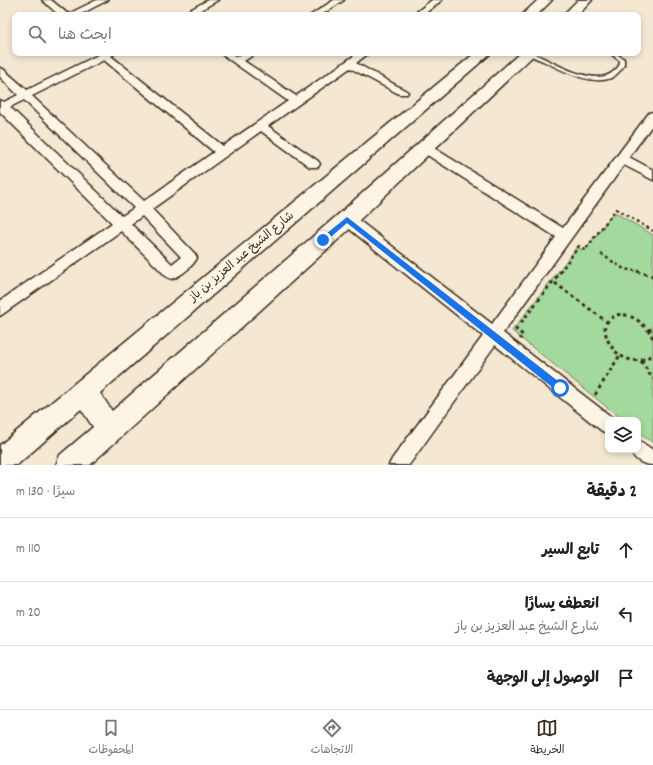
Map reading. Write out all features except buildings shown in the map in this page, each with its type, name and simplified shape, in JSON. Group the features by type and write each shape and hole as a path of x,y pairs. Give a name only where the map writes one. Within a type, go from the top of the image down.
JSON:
{"main road":[{"path":"532,12 546,0"},
{"path":"573,12 586,0"},
{"name":"شارع الشيخ عبد العزيز بن باز","path":"0,462 480,56"},
{"path":"70,465 347,219 526,56"},
{"path":"84,391 110,430"}],"street":[{"path":"46,0 60,12"},
{"path":"78,12 104,0"},
{"path":"190,12 214,0"},
{"path":"320,12 340,0"},
{"path":"421,12 438,0"},
{"path":"0,71 24,96 144,209 190,258 172,273 124,224 1,106 24,96 103,56"},
{"path":"109,56 223,153"},
{"path":"230,56 296,101"},
{"path":"237,61 246,56"},
{"path":"1,305 124,224 360,56"},
{"path":"349,63 403,92"},
{"path":"398,465 653,116"},
{"path":"261,126 314,164"},
{"path":"425,148 565,236"},
{"path":"621,158 653,175"},
{"path":"347,219 605,423"},
{"path":"641,451 653,461"}],"lane":[{"path":"536,56 593,79 608,77 615,74 622,65 622,60 616,56"}],"path":[{"path":"517,343 523,335 516,330 579,246 585,250 616,209 653,231"},
{"path":"601,254 624,269 635,270 653,276"},
{"path":"556,283 607,322"},
{"path":"653,338 648,330 637,320 629,316 614,316 607,322 604,330 610,346 620,355 633,361 641,361 648,359 653,354"},
{"path":"648,330 653,329"},
{"path":"594,397 620,355"},
{"path":"641,361 653,379"},
{"path":"588,392 600,401"}],"green space":[{"path":"614,212 653,235 653,443 641,434 641,417 619,417 512,331 577,247 584,251"}],"route":[{"path":"323,240 347,219 560,388"}]}
